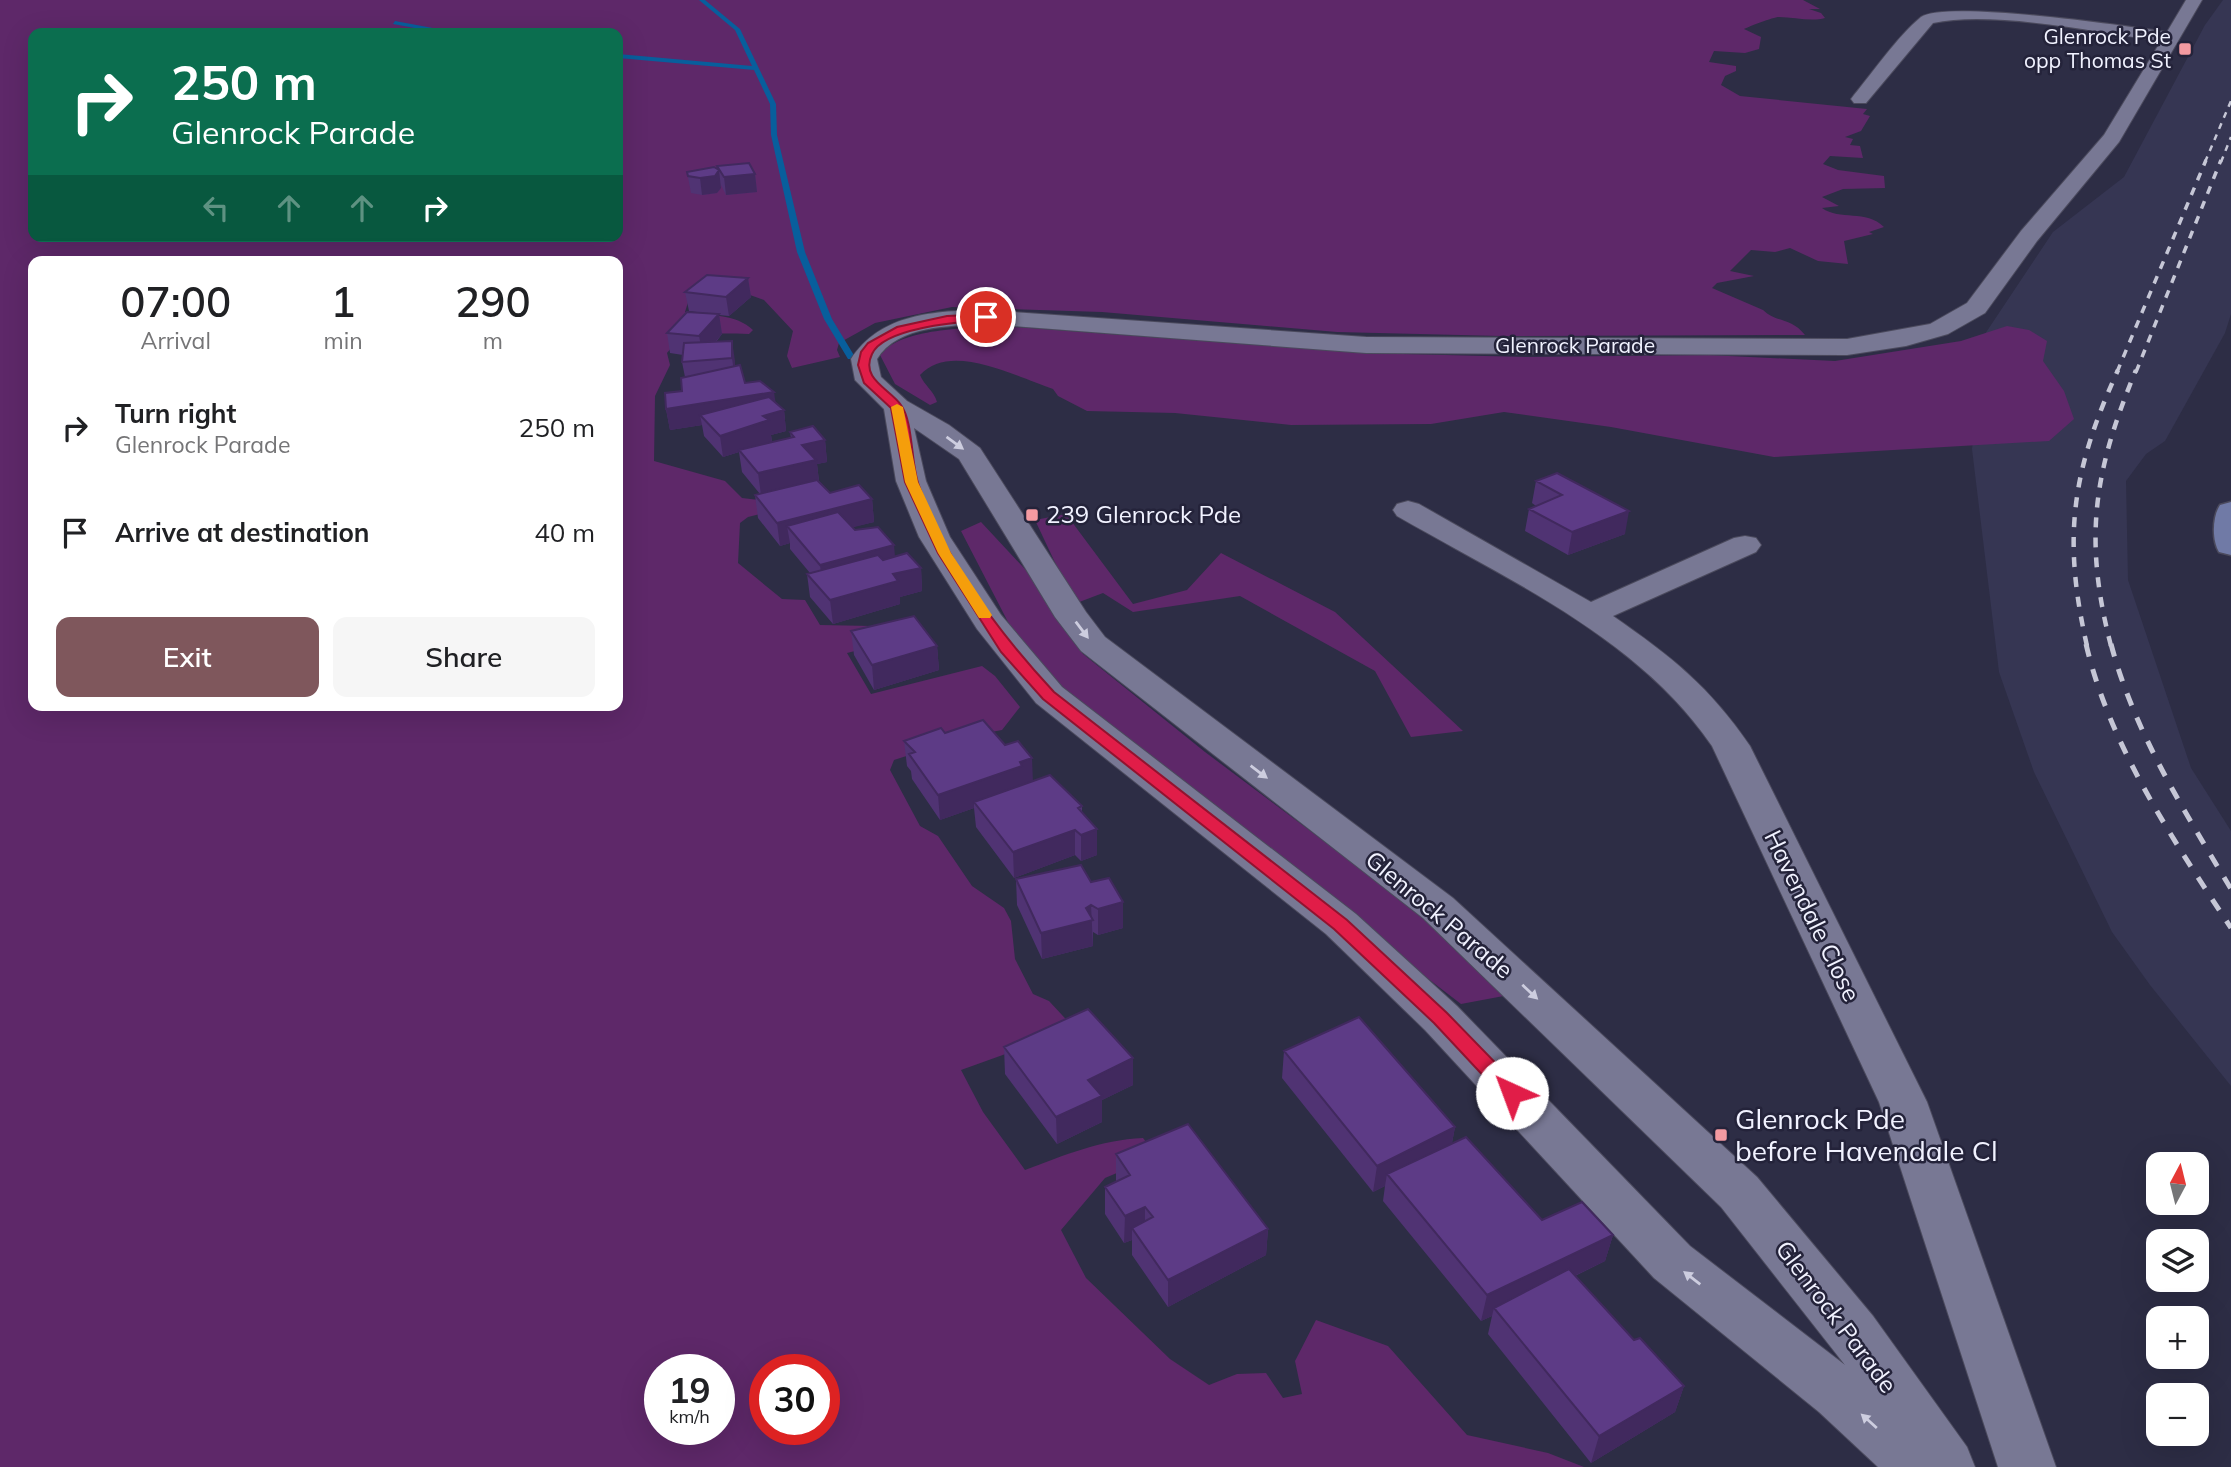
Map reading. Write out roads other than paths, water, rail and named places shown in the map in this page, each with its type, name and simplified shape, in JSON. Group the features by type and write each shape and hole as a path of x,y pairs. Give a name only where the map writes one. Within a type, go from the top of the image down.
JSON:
{"main road":[{"path":"2231,512 2231,545"}],"street":[{"name":"Glenrock Parade","path":"1946,1467 1854,1333 1739,1192 1438,908 1093,644 1072,617 970,454 939,431 897,407 868,380 864,365 866,352 878,340 901,329 964,317 1040,320 1334,344 1440,347 1847,347 1906,338 1939,329 1976,308 2029,236 2112,138 2169,37 2194,0"},
{"path":"1860,99 1928,19 1936,15 1978,15 2169,37"},
{"name":"Glenrock Parade","path":"897,407 911,482 945,553 1008,652 1049,695 1341,924 1441,1018 1672,1262 1839,1394 1919,1467"},
{"name":"Havendale Close","path":"1408,510 1588,615 1651,659 1702,704 1731,746 1903,1102 2027,1467"},
{"path":"1588,615 1745,545"}],"waterway":[{"path":"702,0 737,29 756,68"},
{"path":"395,23 422,28"},
{"path":"623,56 756,68"},
{"path":"756,68 773,104 774,135 801,252 828,319 851,357"}],"railway":[{"path":"2205,162 2231,101"},
{"path":"2221,162 2231,137"},
{"path":"2117,372 2206,160"},
{"path":"2136,372 2221,160"},
{"path":"2087,646 2075,571 2076,505 2090,440 2118,370"},
{"path":"2111,646 2097,572 2097,505 2110,441 2136,370"},
{"path":"2086,644 2097,682 2127,756 2166,827 2231,928"},
{"path":"2111,644 2133,709 2162,771 2231,889"}],"place":[{"name":"Glenrock Pde opp Thomas St","path":"2185,49"},
{"name":"239 Glenrock Pde","path":"1032,515"},
{"name":"Glenrock Pde before Havendale Cl","path":"1721,1135"}]}
